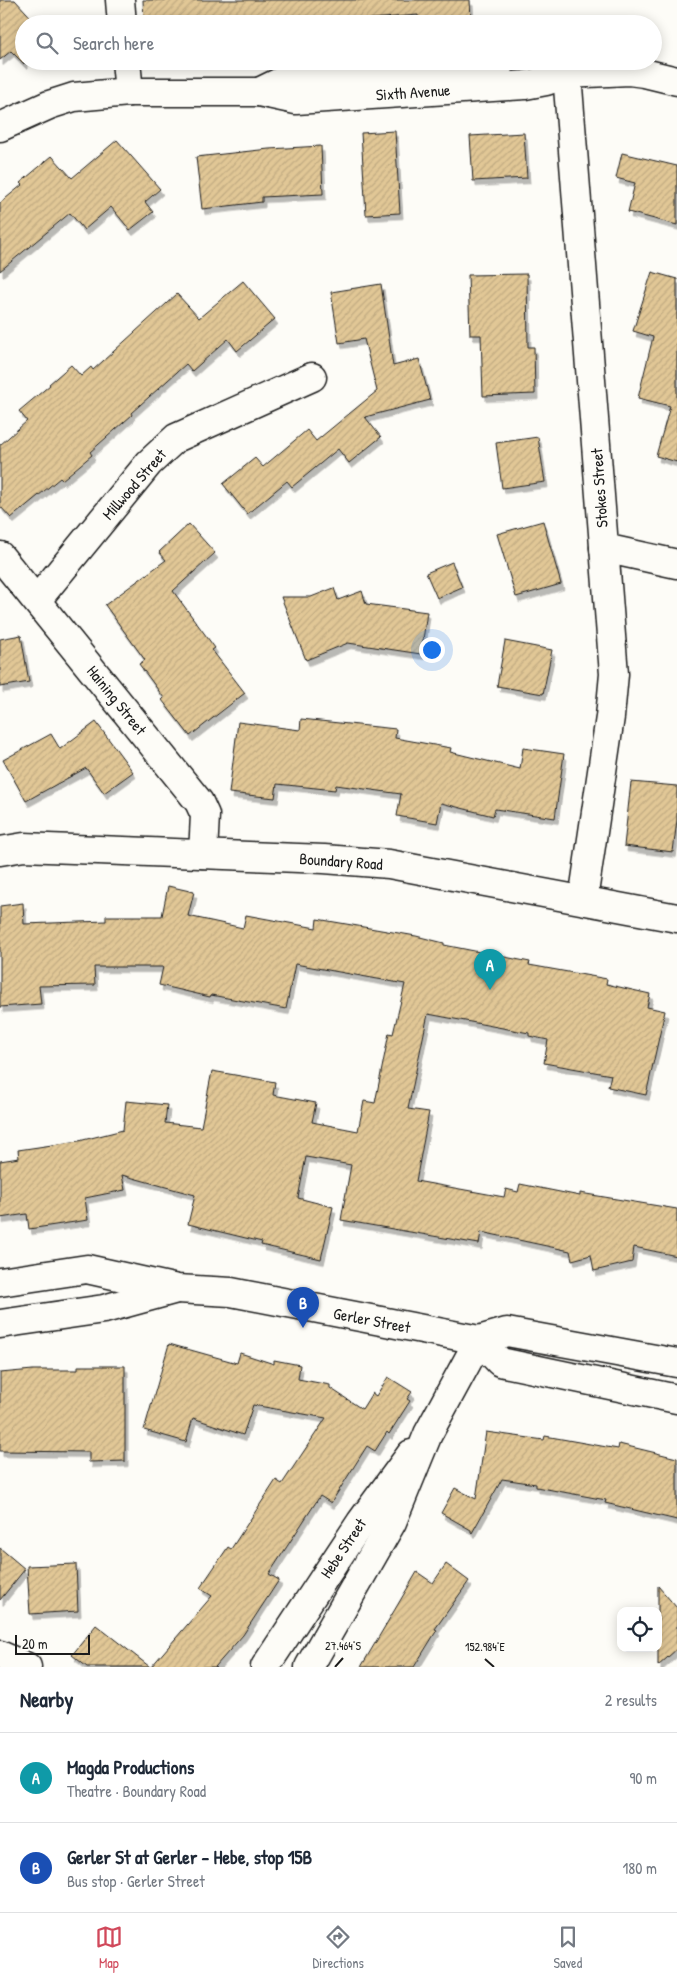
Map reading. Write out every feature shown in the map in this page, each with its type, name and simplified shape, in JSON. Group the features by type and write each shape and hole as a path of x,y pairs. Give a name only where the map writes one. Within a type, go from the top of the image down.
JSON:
{"street":[{"path":"120,0 121,15"},
{"path":"127,70 129,92"},
{"name":"Sixth Avenue","path":"259,92 292,76 376,70"},
{"name":"Sixth Avenue","path":"558,70 567,74"},
{"name":"Sixth Avenue","path":"0,127 49,105 74,97 129,92 259,92 296,100 524,85 546,81 567,74 629,71 677,81"},
{"name":"Stokes Street","path":"567,74 613,652 613,690 583,900"},
{"name":"Millwood Street","path":"37,600 149,464 176,438 312,377"},
{"path":"604,548 677,564"},
{"name":"Haining Street","path":"0,556 200,802 205,815 203,854"},
{"name":"Boundary Road","path":"0,851 24,847 324,858 389,864 677,918"},
{"name":"Gerler Street","path":"0,1282 87,1269 177,1289 230,1292 478,1340 507,1332 677,1363"},
{"name":"Gerler Street","path":"0,1324 104,1309 177,1289"},
{"path":"478,1340 500,1362 677,1399"},
{"name":"Hebe Street","path":"309,1667 392,1522 428,1434 478,1340"},
{"name":"Hebe Street","path":"265,1667 378,1498 428,1434"},
{"path":"0,1655 27,1667"},
{"path":"0,1661 2,1667"}],"building":[{"path":"0,0 15,0 29,15 15,15 15,55 11,51 0,60"},
{"path":"143,0 470,0 471,15 418,15 144,15"},
{"path":"395,131 400,213 366,215 361,133"},
{"path":"524,133 527,178 473,181 470,136"},
{"path":"117,140 160,189 145,202 153,212 130,230 111,207 84,230 70,213 0,271 0,203 52,156 72,178"},
{"path":"321,146 323,194 262,197 262,202 202,209 196,157 269,149"},
{"path":"622,153 677,166 677,225 628,212 635,183 616,178"},
{"path":"652,272 677,279 677,462 656,456 670,406 638,398 653,337 633,331"},
{"path":"527,274 528,347 534,347 535,394 483,396 481,335 470,335 468,275"},
{"path":"243,281 275,319 237,351 228,339 192,371 186,364 90,452 92,455 11,518 0,506 0,445 27,421 19,411 71,365 81,376 91,367 93,370 177,294 199,318"},
{"path":"381,284 393,366 419,359 430,400 365,417 381,437 349,463 338,449 292,487 287,481 247,514 223,484 255,458 263,467 307,430 316,441 377,391 364,339 339,343 331,292"},
{"path":"538,437 545,482 502,488 496,443"},
{"path":"543,521 561,584 516,597 497,534"},
{"path":"189,524 215,553 173,591 215,648 212,650 245,693 190,736 162,700 164,698 139,664 145,660 105,605 166,560 159,552"},
{"path":"452,562 462,587 437,598 426,573"},
{"path":"334,588 338,600 362,591 366,604 427,612 421,654 348,643 306,660 281,597 311,597"},
{"path":"21,635 29,682 0,687 0,639"},
{"path":"505,641 552,650 543,694 497,686"},
{"path":"301,719 396,729 395,738 451,748 450,752 520,769 523,748 564,754 555,818 495,809 493,816 441,803 437,823 397,816 401,794 336,785 335,790 277,784 275,798 229,793 238,722 300,730"},
{"path":"96,722 133,772 104,793 86,768 26,801 3,760 51,734 60,749"},
{"path":"631,782 677,786 677,820 673,852 624,846"},
{"path":"168,886 194,892 188,916 243,928 246,915 316,928 317,919 416,936 444,943 444,945 530,962 529,965 607,979 606,984 650,994 647,1007 665,1011 646,1095 608,1087 611,1075 544,1063 548,1040 529,1036 529,1033 428,1014 408,1109 429,1112 416,1181 504,1197 506,1189 518,1192 520,1184 580,1196 580,1193 677,1209 677,1256 634,1247 632,1262 594,1271 591,1255 572,1260 570,1251 481,1232 479,1244 341,1220 351,1165 306,1157 298,1198 333,1207 321,1259 261,1245 262,1242 188,1224 195,1195 122,1175 125,1190 85,1198 88,1220 29,1229 27,1214 0,1218 0,1161 19,1158 18,1150 79,1141 123,1130 126,1101 167,1105 165,1123 201,1127 212,1071 275,1082 273,1095 316,1103 312,1122 358,1131 364,1101 375,1103 389,1033 393,1034 405,984 295,964 286,1009 211,995 210,997 159,985 163,967 94,967 95,985 39,986 41,1004 0,1007 0,906 23,903 24,924 106,921 106,916 162,916"},
{"path":"169,1344 237,1363 240,1353 274,1364 274,1360 300,1365 298,1379 330,1385 330,1388 362,1409 372,1393 376,1396 388,1377 412,1392 407,1399 410,1401 389,1434 387,1432 375,1451 367,1446 331,1503 320,1496 269,1574 279,1580 243,1635 215,1667 151,1667 212,1596 200,1588 228,1547 231,1549 276,1480 282,1484 326,1418 253,1405 243,1435 193,1418 186,1442 144,1430"},
{"path":"78,1366 125,1366 125,1461 89,1462 89,1452 0,1451 0,1373 33,1370 78,1370"},
{"path":"486,1432 544,1440 545,1436 618,1449 619,1444 677,1458 677,1520 605,1503 606,1500 536,1487 536,1484 502,1479 472,1533 471,1530 441,1513 455,1488 476,1499"},
{"path":"0,1548 25,1569 0,1600"},
{"path":"76,1564 78,1611 30,1614 27,1566"},
{"path":"446,1564 469,1581 435,1629 437,1630 414,1667 361,1667 417,1572 433,1583"},
{"path":"658,1586 677,1608 677,1649 658,1666 658,1652 662,1652 662,1607 658,1607"},
{"path":"96,1625 150,1667 87,1667 72,1655"}],"place":[{"name":"Magda Productions","path":"490,990"},
{"name":"Gerler St at Gerler - Hebe, stop 15B","path":"303,1328"}]}
